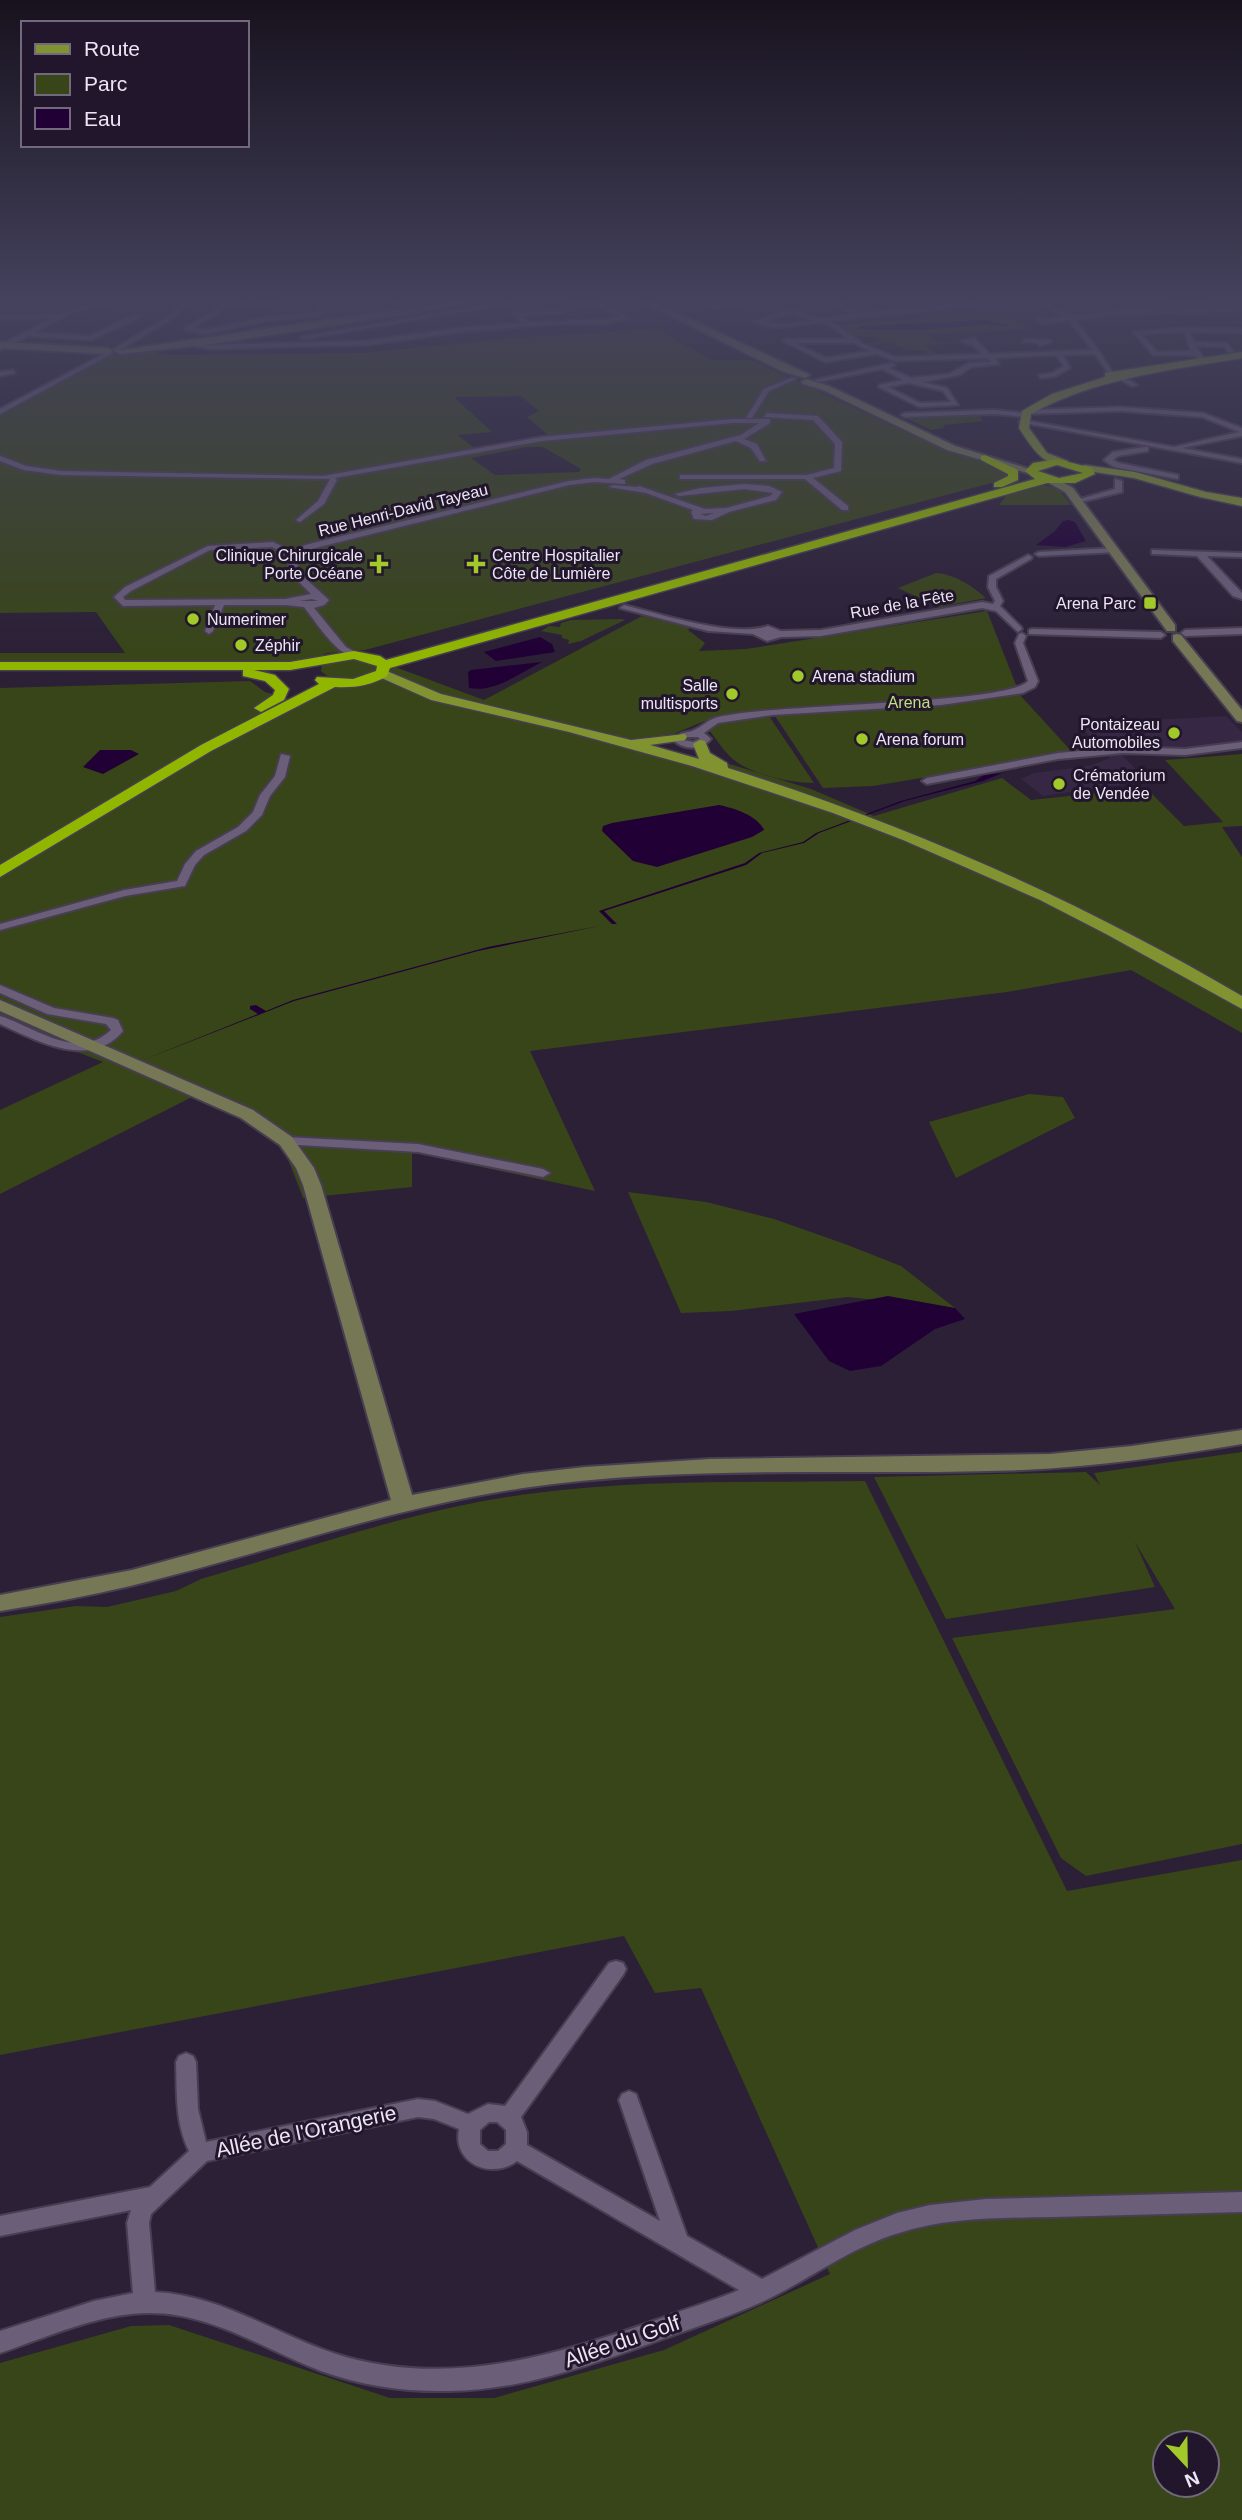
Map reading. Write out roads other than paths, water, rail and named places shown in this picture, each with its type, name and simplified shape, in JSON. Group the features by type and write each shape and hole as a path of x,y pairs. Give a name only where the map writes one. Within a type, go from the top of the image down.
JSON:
{"highway":[{"path":"0,862 115,790 307,686 315,671 337,650 370,657 998,485 1014,478 1014,472 987,459"},
{"path":"1034,461 1050,480"},
{"path":"998,485 1034,461 1064,463 1079,479"},
{"path":"0,873 206,748 333,682 363,681 383,669 446,646 670,583 1050,480 1079,479"},
{"path":"809,561 810,554 817,547 891,523"},
{"path":"670,583 708,576 721,579"},
{"path":"446,646 583,614 624,608"},
{"path":"370,657 383,669"},
{"path":"0,668 290,666 315,671 333,682"},
{"path":"0,668 315,671"},
{"path":"233,671 270,678 282,689 279,697 241,722"}],"main road":[{"path":"1025,418 1025,431 1034,461"},
{"path":"1079,479 1129,477 1199,498 1242,504"},
{"path":"383,669 433,695"},
{"path":"363,681 433,695 626,743 779,789"},
{"path":"626,743 680,737"},
{"path":"698,739 701,752 712,762 961,858 1066,906 1242,1004"}],"street":[{"path":"737,439 753,418"},
{"path":"751,421 768,418"},
{"path":"0,458 24,468 69,474 323,478 542,439 772,418"},
{"path":"682,477 807,477 838,469 839,444 815,418"},
{"path":"888,418 951,448 987,459 1034,461"},
{"path":"1032,418 1152,447 1242,461"},
{"path":"1209,418 1242,432"},
{"path":"1168,449 1242,432"},
{"path":"1229,436 1242,442"},
{"path":"607,482 623,482 650,462 737,439 754,446 763,459"},
{"path":"1152,447 1116,454 1108,460 1117,465 1175,477"},
{"path":"951,448 999,458 1034,461"},
{"path":"807,477 845,508"},
{"path":"1079,479 1077,501 1171,633 1242,718"},
{"path":"300,520 321,502 333,480"},
{"path":"1077,501 1119,490 1118,481"},
{"path":"607,482 623,482 708,511 773,498 778,492 771,489 741,488 679,494"},
{"name":"Rue Henri-David Tayeau","path":"294,555 308,547 561,485 607,482"},
{"path":"309,603 122,603 118,597 128,589 208,548 273,544 294,555 293,574 311,588 309,603 337,650"},
{"path":"1114,550 1024,554 1028,557 992,578 990,582 999,601 996,606 1024,632 1135,634 1242,631"},
{"path":"1155,552 1242,555"},
{"path":"1200,554 1236,594 1242,596"},
{"path":"209,631 220,603"},
{"name":"Rue de la Fête","path":"624,608 708,628 757,632 768,629 780,634 821,633 977,606 996,606"},
{"path":"680,737 678,740 683,743 698,739 715,721 772,712 941,702 1020,691 1028,688 1033,681 1018,643 1024,632"},
{"path":"927,781 1058,756 1123,750 1185,752 1242,745"},
{"path":"0,927 124,893 181,884 190,864 201,853 242,829 258,813 265,795 280,777 285,756"},
{"path":"0,989 51,1011 114,1023 117,1031 115,1035 94,1046 63,1044 0,1020"},
{"path":"0,1005 231,1105 265,1124 286,1141 305,1168 312,1185 404,1505"},
{"path":"286,1141 418,1148 543,1172"},
{"path":"0,1603 107,1585 404,1505 521,1481 641,1469 1024,1463 1120,1455 1242,1437"},
{"path":"508,2118 616,1969"},
{"path":"186,2062 190,2125 193,2140 201,2153"},
{"path":"629,2100 678,2241"},
{"name":"Allée de l'Orangerie","path":"145,2302 138,2223 142,2209 201,2153 418,2108 435,2110 472,2125"},
{"path":"488,2115 508,2118 518,2128 515,2149 501,2159 479,2158 469,2147 467,2138 472,2125 488,2115"},
{"path":"515,2149 762,2291"},
{"path":"0,2226 154,2196"},
{"name":"Allée du Golf","path":"0,2342 124,2304 145,2302 176,2304 219,2316 323,2361 368,2372 451,2380 528,2372 762,2291 853,2242 897,2223 946,2213 1242,2202"}],"water":[{"path":"1063,521 1075,522 1086,541 1065,547 1036,545 1055,531"},
{"path":"540,637 552,644 555,652 496,661 484,652"},
{"path":"542,662 497,685 469,688 468,672 471,670"},
{"path":"1242,748 1187,754 1114,754 1024,764 983,781 905,801 819,833 804,843 762,853 746,865 604,911 617,924 612,924 599,911 745,863 759,853 803,842 816,833 901,801 975,781 984,775 1002,773 1023,763 1112,752"},
{"path":"100,750 131,750 139,754 103,774 83,767"},
{"path":"719,805 750,816 764,830 752,837 657,867 633,861 602,831 603,826 612,823"},
{"path":"604,925 478,951 294,1001 138,1062 258,1014 250,1009 250,1006 256,1005 266,1011 293,1000 488,947"},
{"path":"888,1296 955,1308 965,1319 935,1329 881,1366 850,1371 829,1361 794,1314"}],"place":[{"name":"Clinique Chirurgicale Porte Océane","path":"379,564"},
{"name":"Centre Hospitalier Côte de Lumière","path":"476,564"},
{"name":"Arena Parc","path":"1150,603"},
{"name":"Numerimer","path":"193,619"},
{"name":"Zéphir","path":"241,645"},
{"name":"Arena stadium","path":"798,676"},
{"name":"Salle multisports","path":"732,694"},
{"name":"Pontaizeau Automobiles","path":"1174,733"},
{"name":"Arena forum","path":"862,739"},
{"name":"Crématorium de Vendée","path":"1059,784"}],"park label":[{"name":"Arena","path":"909,702"}]}
